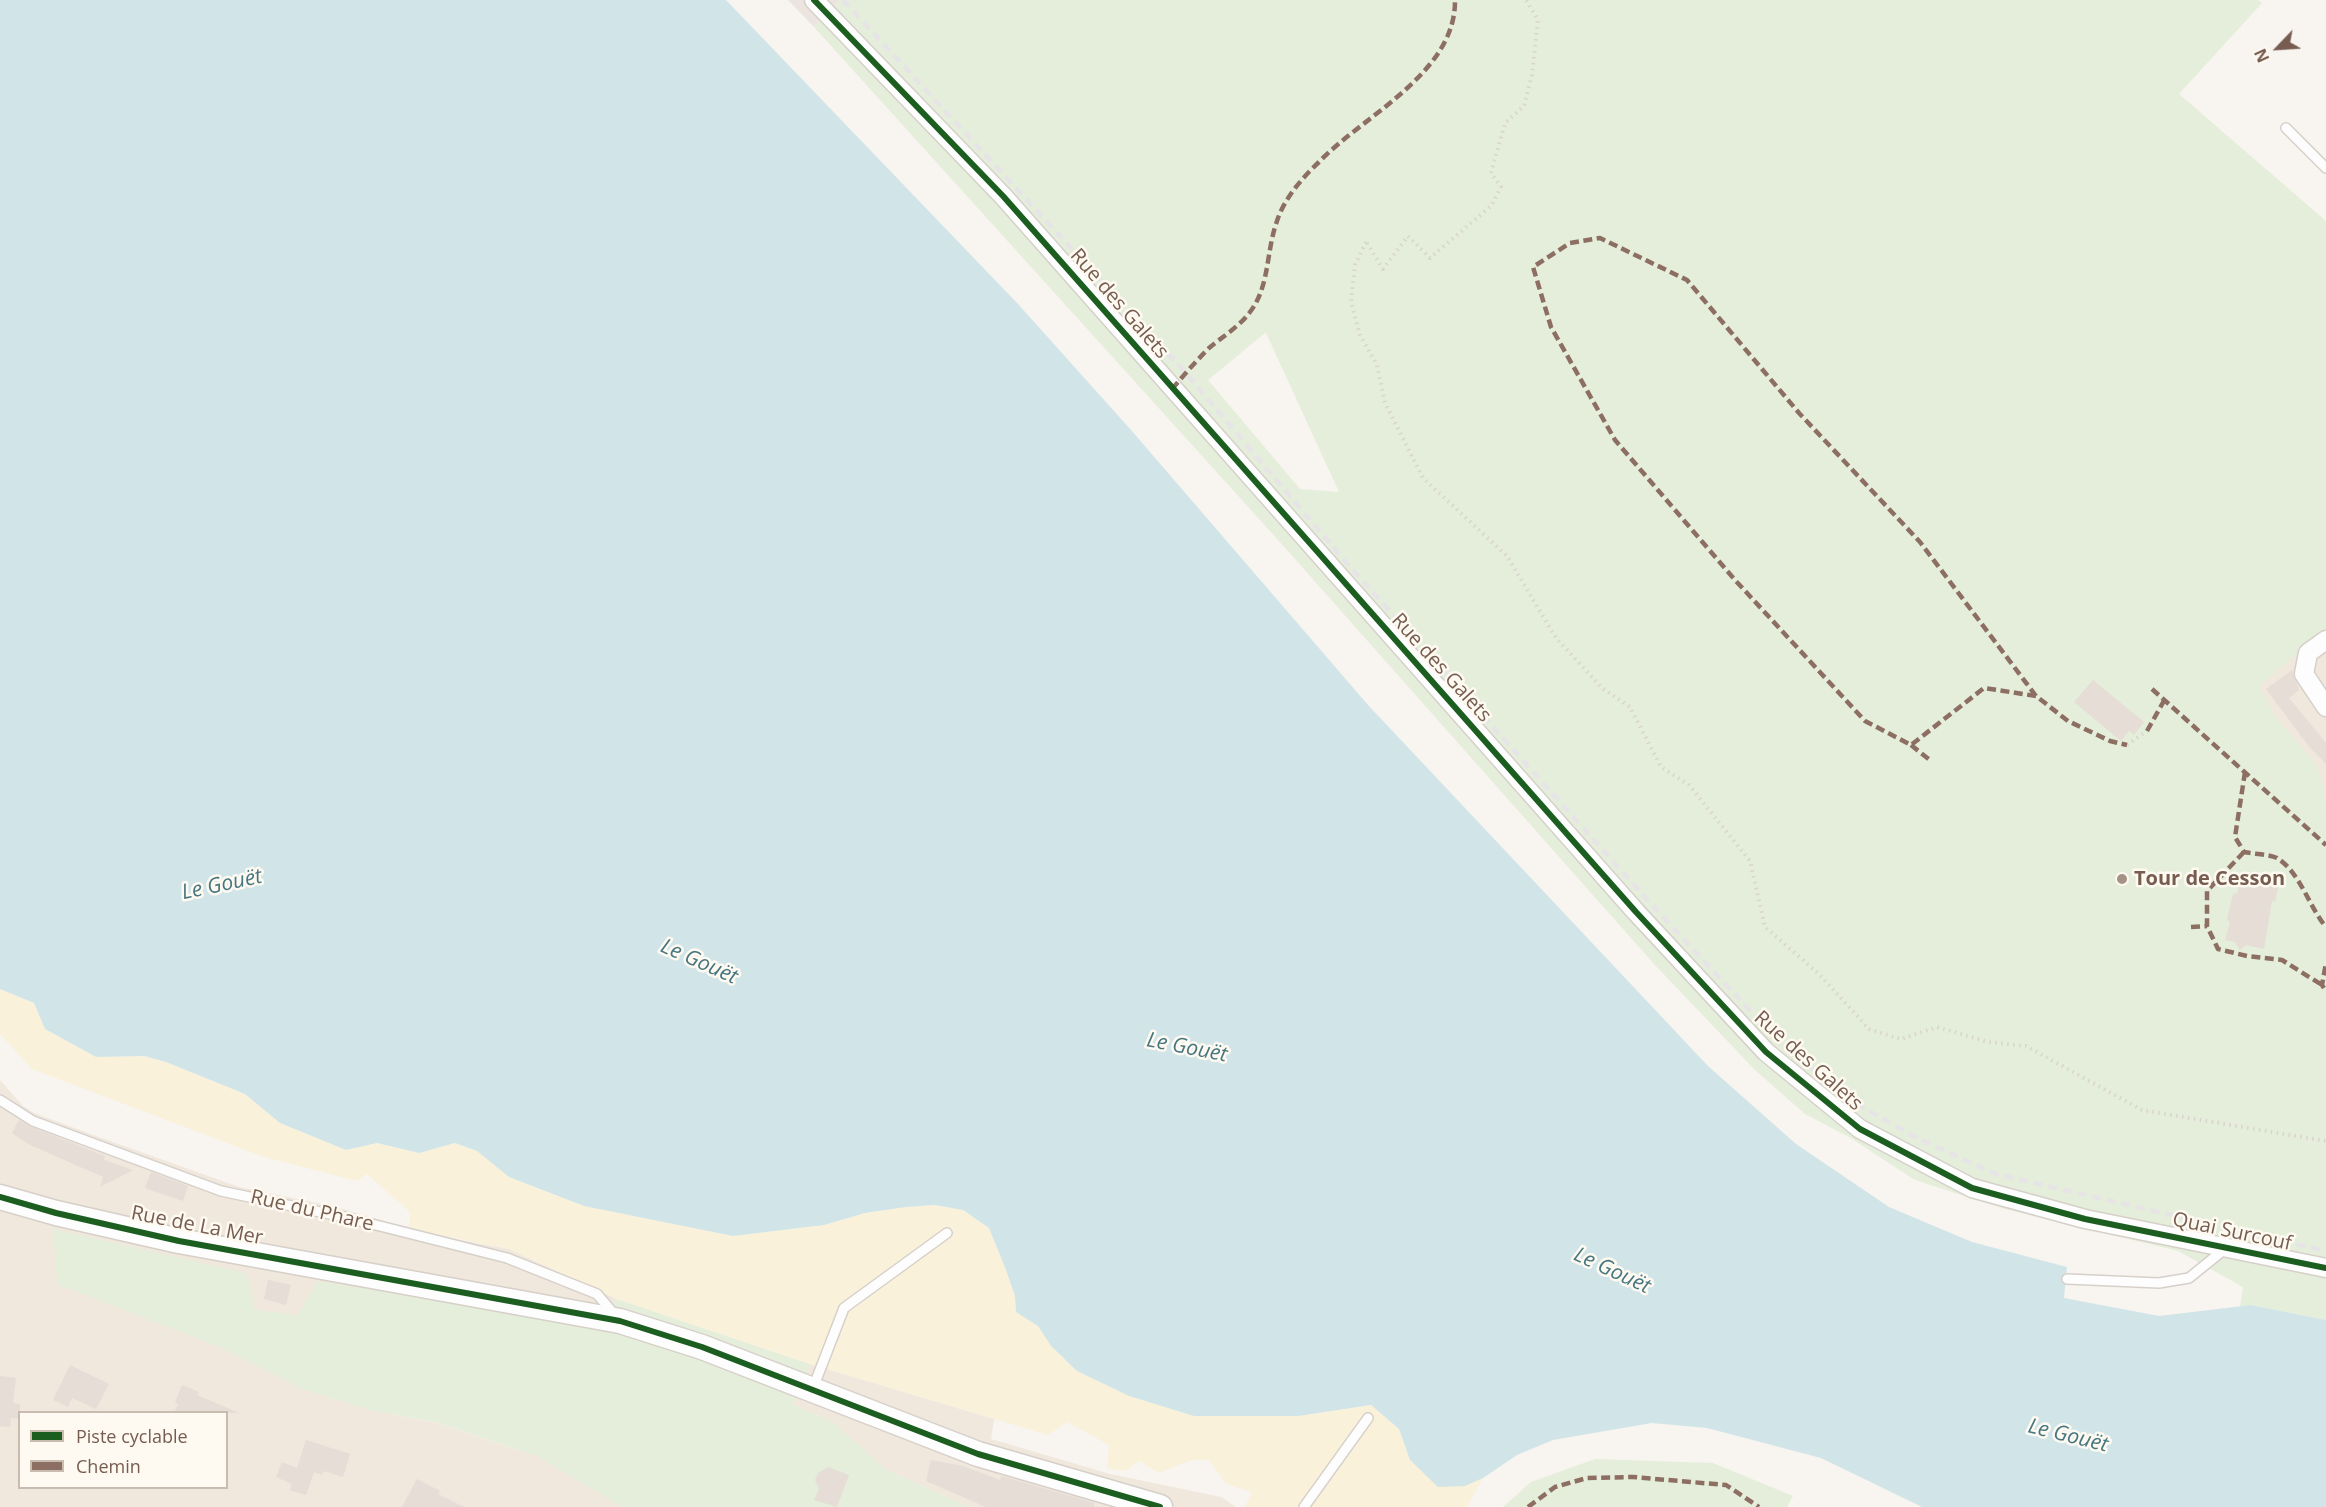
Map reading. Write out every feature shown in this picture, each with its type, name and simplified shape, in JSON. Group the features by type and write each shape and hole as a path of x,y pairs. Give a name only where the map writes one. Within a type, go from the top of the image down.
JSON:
{"street":[{"name":"Rue des Galets","path":"814,0 1003,196 1636,912 1766,1052 1860,1129 1972,1188 2085,1219 2132,1229"},
{"path":"2326,640 2308,653 2304,674 2326,707"},
{"name":"Rue de La Mer","path":"0,1197 56,1213 179,1241 620,1321 702,1347 978,1454 1160,1507"},
{"name":"Quai Surcouf","path":"2132,1229 2326,1268"}],"lane":[{"path":"2286,128 2326,168"},
{"name":"Rue du Phare","path":"0,1100 33,1121 221,1191 344,1217 507,1258 597,1294 620,1321"},
{"path":"812,1390 844,1308 947,1233"},
{"path":"2067,1278 2159,1284 2188,1278 2226,1248"},
{"path":"1304,1507 1368,1418"}],"path":[{"path":"1526,0 1538,20 1532,75 1524,106 1505,123 1491,173 1501,186 1491,206 1430,258 1408,236 1383,269 1366,242 1355,265 1351,302 1360,335 1377,364 1385,403 1423,478 1507,556 1556,638 1602,688 1630,707 1661,766 1689,785 1750,861 1765,927 1820,975 1869,1029 1901,1039 1937,1027 1988,1042 2026,1046 2142,1110 2326,1140"},
{"path":"2127,745 2147,731"}],"shaded area":[{"path":"788,0 840,0 814,27"},
{"path":"2326,630 2326,823 2317,765 2277,719 2258,686"},
{"path":"0,1080 23,1106 34,1113 239,1187 336,1207 428,1234 509,1249 617,1299 603,1326 298,1315 254,1310 246,1273 222,1348 302,1389 370,1410 438,1423 537,1456 622,1507 0,1507"},
{"path":"810,1364 994,1419 991,1439 1110,1474 1221,1497 1236,1507 970,1507 887,1470 831,1421 793,1405"}],"green space":[{"path":"840,0 2258,0 2262,3 2179,94 2326,221 2326,630 2259,686 2277,719 2317,765 2324,792 2326,823 2326,1320 2251,1305 2240,1307 2243,1287 2178,1251 2005,1209 1915,1180 1849,1137 1805,1114 1755,1070 1654,964 1279,541 814,27","holes":["1266,333 1339,492 1300,489 1208,380"]},
{"path":"53,1229 246,1273 255,1310 298,1315 317,1281 603,1326 617,1299 810,1364 793,1405 831,1421 887,1470 970,1507 622,1507 537,1456 439,1423 370,1410 302,1389 222,1348 57,1284"},
{"path":"1595,1459 1713,1463 1793,1496 1787,1507 1503,1507 1531,1482"}],"sand":[{"path":"0,989 34,1003 45,1029 96,1057 144,1056 166,1062 245,1094 280,1123 346,1150 377,1143 419,1153 455,1143 477,1151 509,1177 584,1206 733,1236 824,1225 865,1213 906,1207 935,1205 963,1210 989,1228 1015,1296 1016,1312 1038,1326 1051,1346 1077,1371 1129,1396 1194,1416 1297,1416 1371,1405 1399,1429 1410,1460 1465,1486 1483,1478 1467,1507 1245,1507 1252,1492 1226,1484 1209,1460 1191,1460 1159,1473 1139,1461 1125,1471 1107,1468 1109,1445 1067,1422 1048,1435 810,1364 617,1299 509,1249 409,1229 410,1212 367,1174 357,1181 264,1157 32,1069 0,1034"}],"water":[{"name":"Le Gouët","path":"0,0 726,0 1018,304 1131,430 1368,705 1708,1066 1796,1144 1889,1207 1972,1242 2067,1267 2064,1298 2159,1316 2251,1305 2326,1320 2326,1507 1922,1507 1821,1458 1707,1428 1652,1423 1553,1440 1517,1455 1483,1478 1465,1486 1438,1487 1410,1460 1399,1429 1371,1405 1298,1416 1194,1416 1129,1396 1077,1371 1051,1346 1038,1326 1016,1312 1015,1296 989,1228 963,1210 935,1205 906,1207 865,1213 824,1225 733,1236 584,1206 509,1177 477,1151 455,1143 419,1153 377,1143 346,1150 280,1123 245,1094 166,1062 144,1056 96,1057 45,1029 34,1003 0,989"}],"building":[{"path":"2292,670 2299,690 2289,698 2326,743 2326,764 2308,745 2266,689"},
{"path":"2093,680 2144,722 2134,735 2129,731 2121,741 2074,702"},
{"path":"2254,871 2258,878 2279,883 2275,902 2272,901 2264,949 2246,945 2240,950 2235,942 2225,940 2230,922 2227,919 2233,894 2237,893 2242,875"},
{"path":"19,1120 31,1127 105,1156 104,1160 133,1170 100,1187 103,1177 28,1144 12,1133"},
{"path":"151,1172 188,1186 183,1201 145,1188"},
{"path":"268,1280 291,1285 286,1305 264,1299"},
{"path":"70,1365 109,1384 96,1409 72,1398 68,1407 53,1400"},
{"path":"0,1376 16,1378 13,1403 20,1404 18,1419 11,1418 10,1427 0,1426"},
{"path":"182,1385 199,1392 197,1395 239,1413 175,1411 178,1404 175,1403"},
{"path":"306,1440 350,1454 343,1477 324,1471 322,1475 314,1472 306,1495 290,1490 292,1484 276,1477 282,1462 297,1468"},
{"path":"931,1460 963,1466 1000,1480 1001,1476 1095,1503 1094,1507 986,1507 926,1481"},
{"path":"828,1467 849,1475 837,1507 814,1500 819,1489 815,1480 818,1473"},
{"path":"417,1479 440,1491 438,1494 464,1507 402,1507"}],"railway":[{"path":"843,0 1184,371 1345,561 1652,905 1781,1044 1853,1102 1919,1139 1996,1174 2326,1251"}],"marked path":[{"path":"1172,389 1209,348 1250,312 1261,291 1277,221 1294,189 1338,145 1404,91 1424,71 1440,50 1451,26 1455,0"},
{"path":"2036,696 1920,542 1799,413 1687,280 1600,238 1570,243 1533,267 1551,327 1615,440 1735,580 1865,721 1911,745 1984,688 2036,696 2068,721 2110,741 2127,745"},
{"path":"2152,689 2326,845"},
{"path":"2147,731 2165,699"},
{"path":"1911,745 1931,761"},
{"path":"2245,772 2235,837 2244,852 2277,858 2285,864 2326,927"},
{"path":"2244,852 2207,891 2207,926 2218,949 2247,956 2282,960 2322,985"},
{"path":"2191,927 2207,926"},
{"path":"2324,988 2322,985 2326,963"},
{"path":"1528,1507 1555,1487 1587,1478 1633,1477 1726,1485 1759,1507"}],"cycle path":[{"path":"814,0 1003,196 1636,912 1766,1052 1860,1129 1972,1188 2085,1219 2326,1268"},
{"path":"0,1197 56,1213 179,1241 620,1321 702,1347 978,1454 1160,1507"}],"place":[{"name":"Tour de Cesson","path":"2122,879"}]}
